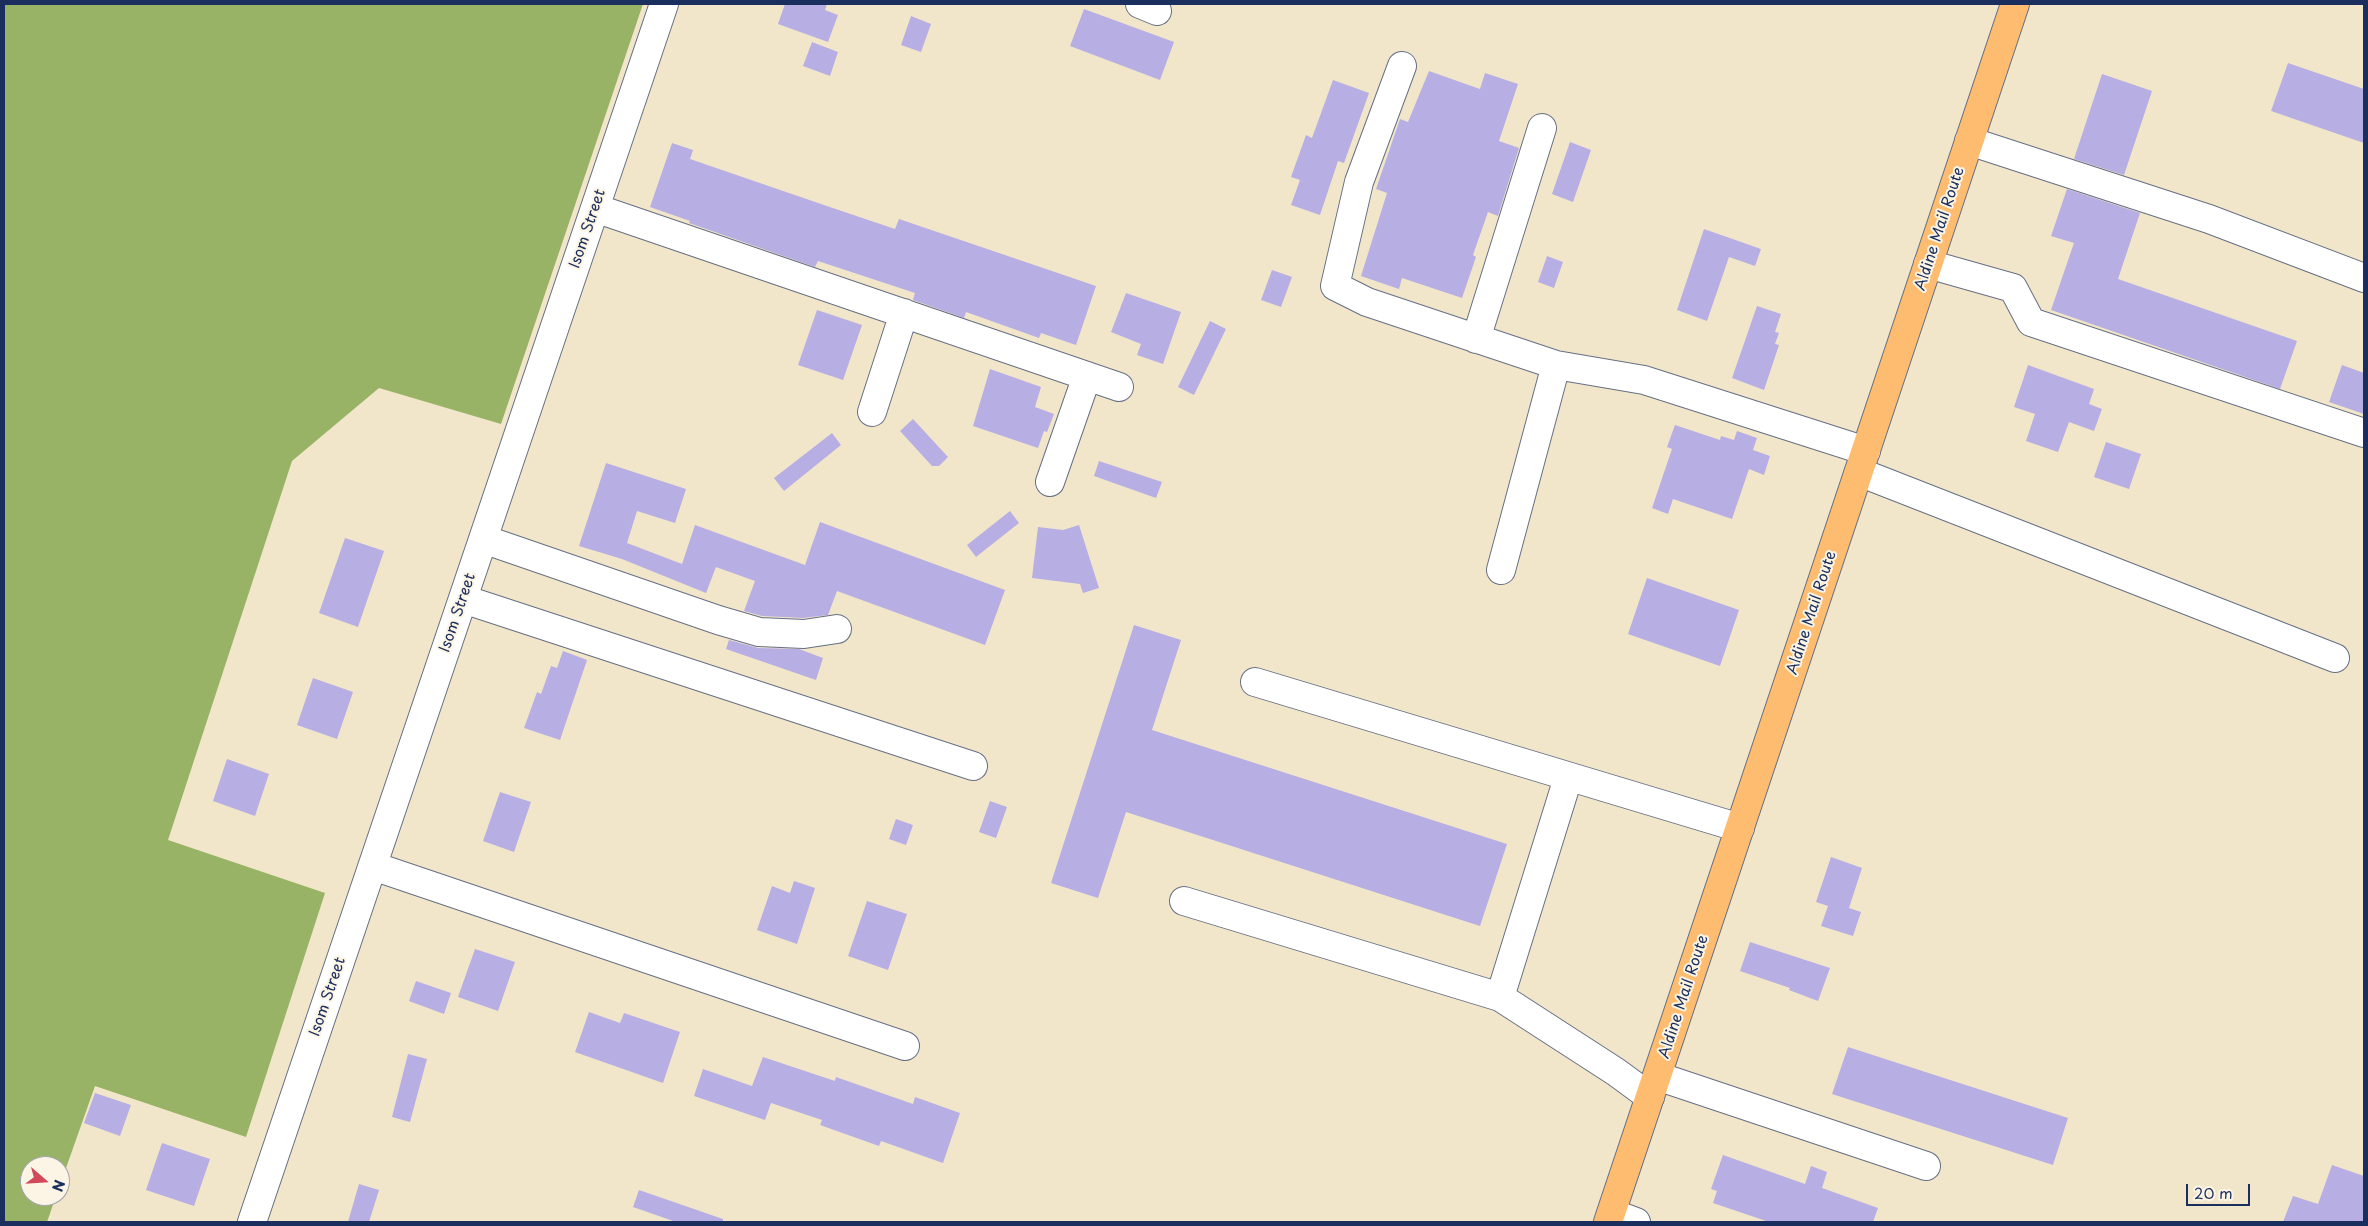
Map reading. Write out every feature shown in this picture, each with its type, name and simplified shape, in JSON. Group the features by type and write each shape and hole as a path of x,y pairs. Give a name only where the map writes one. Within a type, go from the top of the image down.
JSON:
{"main road":[{"name":"Aldine Mail Route","path":"1619,1219 1654,1087 2014,4"}],"street":[{"name":"Isom Street","path":"252,1222 664,4"},
{"path":"1402,66 1359,182 1335,286 1367,302 1556,365 1644,380 1862,462 2335,658"},
{"path":"1476,339 1542,128"},
{"path":"1969,141 2209,219 2364,278"},
{"path":"595,208 1119,387"},
{"path":"1928,264 2013,288 2031,322 2364,433"},
{"path":"872,412 904,313"},
{"path":"1502,570 1556,365"},
{"path":"1050,482 1087,376"},
{"path":"483,539 718,620 759,632 804,634 837,629"},
{"path":"463,599 973,766"},
{"path":"1255,682 1568,778 1740,828"},
{"path":"1500,997 1568,778"},
{"path":"372,866 905,1046"},
{"path":"1184,900 1500,997 1616,1072 1654,1087 1926,1166"}],"green space":[{"path":"4,4 643,4 501,424 379,388 292,461 168,840 325,893 246,1137 95,1086 70,1157 20,1156 20,1206 53,1206 47,1222 4,1222"}],"building":[{"path":"785,4 827,4 825,10 838,15 828,42 778,24"},
{"path":"1084,9 1174,42 1160,80 1070,46"},
{"path":"911,16 931,24 921,52 901,45"},
{"path":"812,42 838,52 830,76 803,66"},
{"path":"2288,63 2364,89 2364,143 2271,111"},
{"path":"1429,71 1480,89 1485,73 1518,84 1499,141 1519,148 1498,216 1488,212 1473,255 1476,257 1462,298 1402,278 1399,289 1361,276 1387,193 1376,189 1400,119 1408,122"},
{"path":"2102,74 2152,91 2124,175 2074,159"},
{"path":"1333,80 1369,93 1344,163 1338,161 1320,215 1291,205 1300,180 1291,177 1306,135 1312,138"},
{"path":"1570,142 1591,150 1573,202 1552,194"},
{"path":"672,143 693,150 690,159 895,229 899,219 1096,286 1076,345 1041,333 1039,338 966,312 964,318 913,300 915,293 818,261 815,267 689,223 690,221 650,207"},
{"path":"2067,189 2140,213 2118,279 2297,341 2280,389 2051,310 2074,243 2051,236"},
{"path":"1704,229 1761,249 1755,266 1729,257 1707,321 1677,310"},
{"path":"1547,256 1563,262 1554,288 1538,282"},
{"path":"1272,270 1292,277 1281,307 1261,300"},
{"path":"1126,293 1181,312 1163,364 1137,355 1141,344 1111,332"},
{"path":"1757,306 1781,314 1775,332 1779,333 1775,344 1779,345 1764,390 1732,378"},
{"path":"817,310 862,325 843,380 798,365"},
{"path":"1210,321 1226,329 1194,395 1178,387"},
{"path":"2028,365 2094,389 2089,404 2102,409 2094,431 2069,422 2058,452 2026,441 2035,414 2014,407"},
{"path":"2342,365 2364,373 2364,414 2329,402"},
{"path":"990,369 1041,387 1035,407 1054,414 1047,432 1044,431 1038,448 973,426"},
{"path":"913,419 948,457 939,466 932,466 900,431"},
{"path":"1675,425 1720,440 1721,436 1734,440 1737,431 1757,438 1753,450 1770,456 1764,475 1749,469 1732,519 1673,499 1668,514 1652,508 1672,449 1667,447"},
{"path":"832,433 841,445 784,491 774,478"},
{"path":"2106,442 2141,454 2129,489 2094,477"},
{"path":"1099,461 1162,482 1156,498 1094,476"},
{"path":"606,463 686,489 675,523 637,511 627,543 682,564 695,525 805,565 820,522 1005,590 985,645 837,591 828,615 803,618 762,616 744,611 755,581 716,567 706,593 622,559 579,546"},
{"path":"1010,511 1019,523 976,557 967,545"},
{"path":"1079,525 1099,588 1083,593 1080,584 1032,578 1038,527 1063,530"},
{"path":"345,538 384,551 358,627 319,613"},
{"path":"1647,578 1739,610 1720,666 1628,634"},
{"path":"1134,625 1181,640 1152,730 1507,844 1480,926 1126,812 1098,898 1051,883"},
{"path":"729,640 758,648 799,649 823,658 816,680 726,649"},
{"path":"563,651 587,660 560,740 524,728 537,692 541,694 551,666 557,668"},
{"path":"313,678 353,692 337,739 297,725"},
{"path":"227,759 269,774 255,816 213,801"},
{"path":"500,792 531,802 514,852 483,841"},
{"path":"990,801 1007,807 996,838 979,832"},
{"path":"896,819 913,825 906,845 889,839"},
{"path":"1831,857 1862,868 1849,908 1861,912 1853,936 1821,926 1828,906 1816,902"},
{"path":"794,881 815,888 797,944 757,930 772,886 790,893"},
{"path":"867,901 907,914 888,970 848,956"},
{"path":"1750,942 1830,968 1818,1001 1789,990 1790,988 1740,971"},
{"path":"475,949 515,962 498,1011 458,997"},
{"path":"416,981 451,993 444,1014 409,1001"},
{"path":"589,1012 620,1023 624,1013 680,1032 663,1083 575,1052"},
{"path":"1848,1047 2068,1118 2053,1165 1832,1094"},
{"path":"408,1054 427,1059 410,1122 392,1117"},
{"path":"763,1057 835,1081 836,1077 913,1104 915,1097 960,1113 943,1163 881,1141 879,1146 820,1125 822,1120 771,1103 765,1120 694,1096 703,1069 752,1086"},
{"path":"95,1093 131,1105 120,1136 84,1123"},
{"path":"162,1143 210,1159 194,1206 146,1190"},
{"path":"1723,1155 1805,1184 1811,1166 1827,1172 1822,1188 1878,1208 1873,1222 1769,1222 1713,1203 1717,1191 1711,1189"},
{"path":"2332,1165 2364,1176 2364,1222 2283,1222 2293,1196 2318,1204"},
{"path":"359,1184 379,1190 369,1222 348,1222"},
{"path":"639,1190 723,1219 723,1222 676,1222 633,1207"}]}
